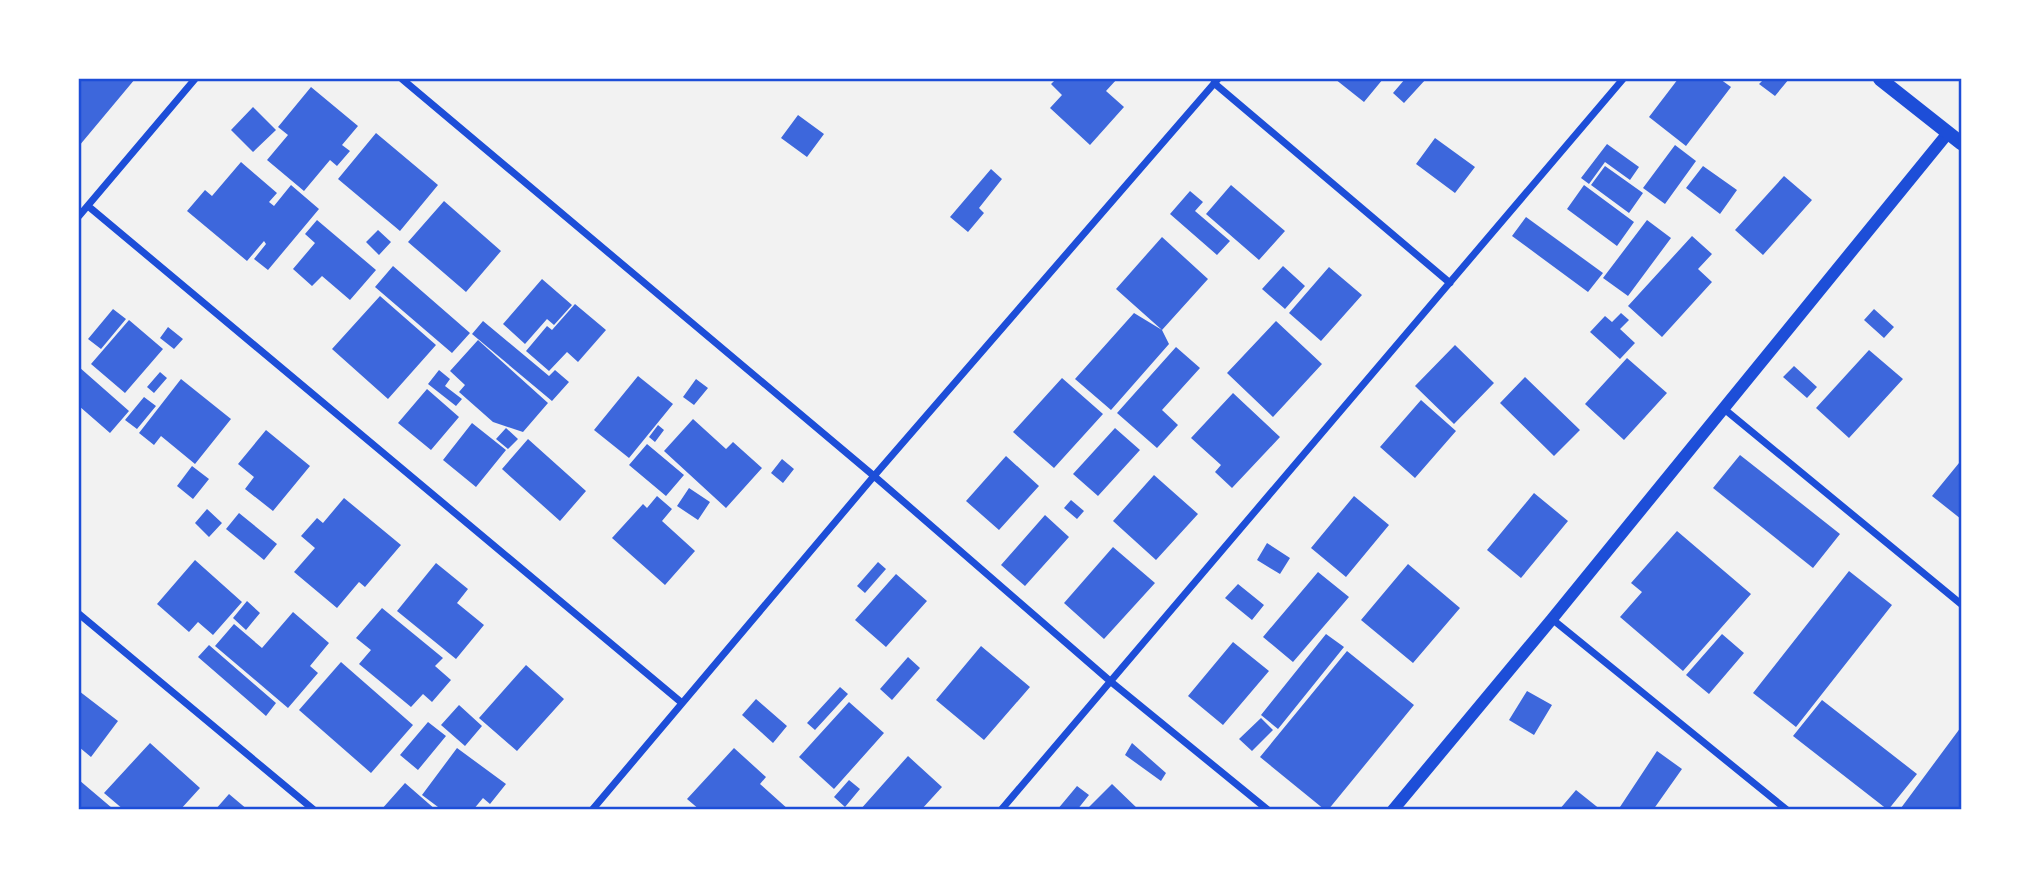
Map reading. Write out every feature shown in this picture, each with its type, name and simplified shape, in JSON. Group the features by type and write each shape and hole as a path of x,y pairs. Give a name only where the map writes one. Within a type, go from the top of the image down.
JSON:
{"main road":[{"path":"1880,79 1961,143"}],"street":[{"path":"79,216 195,79"},
{"path":"402,79 874,476 1110,681 1268,810"},
{"path":"1001,810 1623,79"},
{"path":"592,810 874,476 1216,81 1450,283"},
{"path":"1393,810 1948,133"},
{"path":"88,206 682,703"},
{"path":"1723,408 1961,604"},
{"path":"79,614 314,810"},
{"path":"1552,619 1787,810"}],"building":[{"path":"79,79 135,79 79,146"},
{"path":"1056,79 1117,79 1106,91 1124,107 1090,145 1050,108 1062,95 1051,84"},
{"path":"1335,79 1383,79 1364,102"},
{"path":"1405,79 1426,79 1404,103 1393,93"},
{"path":"1678,79 1720,79 1731,87 1686,146 1649,117"},
{"path":"1764,79 1789,79 1775,96 1759,84"},
{"path":"311,87 358,126 342,145 350,151 337,166 330,160 304,191 267,160 288,135 278,127"},
{"path":"253,107 276,130 253,152 231,130"},
{"path":"798,115 824,134 807,157 781,138"},
{"path":"376,133 438,185 400,231 338,179"},
{"path":"1435,138 1475,167 1455,193 1416,164"},
{"path":"1607,144 1639,167 1630,180 1605,162 1589,184 1581,178"},
{"path":"1675,145 1696,161 1665,204 1643,188"},
{"path":"241,162 277,193 269,202 274,206 291,185 319,209 268,270 254,259 266,244 264,241 247,261 187,211 205,190 212,196"},
{"path":"1605,166 1643,193 1629,213 1591,185"},
{"path":"1703,166 1737,190 1720,214 1686,188"},
{"path":"991,169 1002,179 979,208 984,213 968,232 950,217"},
{"path":"1784,176 1812,200 1763,255 1735,230"},
{"path":"1231,185 1285,231 1259,260 1206,214"},
{"path":"1584,185 1634,222 1617,246 1567,209"},
{"path":"1190,191 1203,202 1195,211 1230,241 1217,255 1170,214"},
{"path":"444,201 501,251 466,292 408,242"},
{"path":"1526,217 1603,273 1588,292 1512,236"},
{"path":"317,220 376,270 350,300 322,276 312,286 293,269 315,243 305,234"},
{"path":"1647,220 1671,238 1628,296 1603,278"},
{"path":"378,230 391,242 379,255 366,242"},
{"path":"1692,236 1712,254 1698,269 1712,282 1662,337 1628,306"},
{"path":"1162,237 1208,279 1162,330 1116,289"},
{"path":"393,266 470,333 452,353 375,287"},
{"path":"1283,266 1305,286 1285,309 1262,289"},
{"path":"1329,267 1362,295 1321,341 1289,313"},
{"path":"542,279 572,305 554,325 547,319 525,344 503,324"},
{"path":"380,296 436,345 388,399 332,349"},
{"path":"575,304 606,330 578,362 567,352 549,371 526,351 547,326 552,330"},
{"path":"113,309 126,319 101,349 88,339"},
{"path":"1874,309 1894,327 1884,338 1864,320"},
{"path":"1134,313 1162,330 1169,344 1111,410 1075,379"},
{"path":"1621,313 1629,320 1620,329 1635,343 1620,359 1590,332 1605,316 1612,322"},
{"path":"129,320 163,349 125,393 91,364"},
{"path":"483,321 549,376 555,370 569,382 552,401 472,334"},
{"path":"1276,321 1322,364 1273,417 1227,373"},
{"path":"168,327 183,339 174,349 160,338"},
{"path":"478,340 548,403 523,432 493,422 459,392 465,385 450,371"},
{"path":"1455,345 1494,383 1454,424 1415,386"},
{"path":"1176,347 1200,368 1162,410 1178,425 1157,448 1117,413"},
{"path":"1869,350 1903,379 1849,438 1816,408"},
{"path":"1627,358 1667,393 1624,440 1585,404"},
{"path":"1794,366 1817,387 1807,398 1783,377"},
{"path":"79,367 129,411 110,433 79,406"},
{"path":"439,370 450,379 445,386 462,399 456,406 428,384"},
{"path":"160,372 167,378 154,393 147,387"},
{"path":"638,376 673,404 629,458 594,430"},
{"path":"1525,377 1580,430 1554,456 1500,403"},
{"path":"1062,378 1103,414 1054,468 1013,432"},
{"path":"181,379 231,419 195,464 161,436 154,445 139,433"},
{"path":"696,379 708,388 694,405 683,397"},
{"path":"427,389 459,417 431,450 398,423"},
{"path":"1233,393 1280,437 1232,488 1215,472 1221,465 1191,438"},
{"path":"144,397 156,406 137,429 125,420"},
{"path":"1421,400 1456,431 1415,478 1380,447"},
{"path":"693,419 726,449 733,442 762,468 726,508 664,451"},
{"path":"472,423 506,450 476,487 443,460"},
{"path":"658,425 664,430 655,442 649,437"},
{"path":"506,428 518,439 508,449 496,439"},
{"path":"1115,428 1140,450 1098,496 1073,474"},
{"path":"266,430 310,466 273,511 245,489 254,477 238,464"},
{"path":"528,439 586,491 560,521 502,469"},
{"path":"647,444 684,475 666,496 629,465"},
{"path":"1740,455 1840,534 1813,568 1713,488"},
{"path":"1006,456 1039,486 999,530 966,501"},
{"path":"782,459 794,469 783,483 771,473"},
{"path":"1959,463 1961,464 1961,519 1932,496"},
{"path":"192,466 209,479 193,499 177,486"},
{"path":"1154,475 1198,514 1156,560 1113,521"},
{"path":"689,488 710,502 698,520 677,506"},
{"path":"1534,493 1568,521 1521,578 1487,550"},
{"path":"657,496 672,509 662,521 695,551 665,585 612,538 643,504 647,508"},
{"path":"1354,496 1389,525 1346,577 1311,548"},
{"path":"344,498 401,545 365,587 359,582 337,608 294,572 315,548 301,536 317,518 323,523"},
{"path":"1071,500 1084,511 1077,519 1064,508"},
{"path":"207,509 222,523 209,537 195,523"},
{"path":"239,513 277,544 264,560 226,529"},
{"path":"1045,515 1069,537 1025,586 1001,565"},
{"path":"1677,531 1751,594 1683,671 1620,617 1642,592 1631,583"},
{"path":"1267,543 1290,558 1280,574 1257,560"},
{"path":"1113,547 1155,583 1104,639 1064,603"},
{"path":"195,560 242,602 213,635 198,622 189,632 157,604"},
{"path":"878,562 886,569 865,593 857,586"},
{"path":"436,563 468,589 457,603 484,625 456,659 397,611"},
{"path":"1408,564 1460,608 1413,663 1361,620"},
{"path":"1849,571 1892,605 1796,727 1753,693"},
{"path":"1318,572 1349,597 1293,662 1263,637"},
{"path":"896,574 927,601 886,647 855,620"},
{"path":"1238,584 1264,605 1252,620 1225,598"},
{"path":"247,601 260,613 246,630 233,618"},
{"path":"382,608 443,658 435,666 451,680 432,702 423,694 411,707 359,664 371,650 356,638"},
{"path":"293,612 329,643 310,666 318,673 288,708 215,646 234,624 262,648"},
{"path":"1326,634 1344,647 1278,729 1261,715"},
{"path":"1722,634 1744,653 1709,694 1686,675"},
{"path":"1233,642 1269,671 1223,725 1188,696"},
{"path":"209,645 276,703 266,716 198,657"},
{"path":"981,646 1030,687 984,740 936,700"},
{"path":"1347,651 1414,705 1328,810 1325,810 1260,757"},
{"path":"908,657 920,668 892,700 880,689"},
{"path":"341,662 413,725 371,773 299,710"},
{"path":"526,665 564,699 517,751 479,718"},
{"path":"840,687 848,694 815,730 807,723"},
{"path":"79,691 118,721 91,757 79,747"},
{"path":"1527,691 1552,705 1534,735 1509,720"},
{"path":"756,699 787,726 773,743 742,715"},
{"path":"1822,700 1917,774 1888,810 1793,736"},
{"path":"849,702 884,733 834,789 799,757"},
{"path":"459,705 482,726 465,746 441,725"},
{"path":"1261,718 1273,730 1252,751 1239,739"},
{"path":"428,722 446,736 418,770 400,755"},
{"path":"1961,727 1961,810 1901,808"},
{"path":"150,743 200,788 180,810 124,810 104,793"},
{"path":"1132,743 1166,773 1161,781 1125,755"},
{"path":"457,748 506,784 490,804 483,798 473,810 442,810 422,795"},
{"path":"734,748 766,777 760,784 789,810 700,810 687,799"},
{"path":"1657,751 1682,769 1653,810 1618,810"},
{"path":"908,756 942,787 921,810 860,810"},
{"path":"79,780 112,808 79,809"},
{"path":"849,780 860,789 845,807 834,797"},
{"path":"405,783 436,810 381,810"},
{"path":"1112,784 1139,810 1086,810"},
{"path":"1077,786 1089,795 1077,810 1057,810"},
{"path":"1576,790 1601,810 1559,810"},
{"path":"229,794 248,810 215,810"}]}
